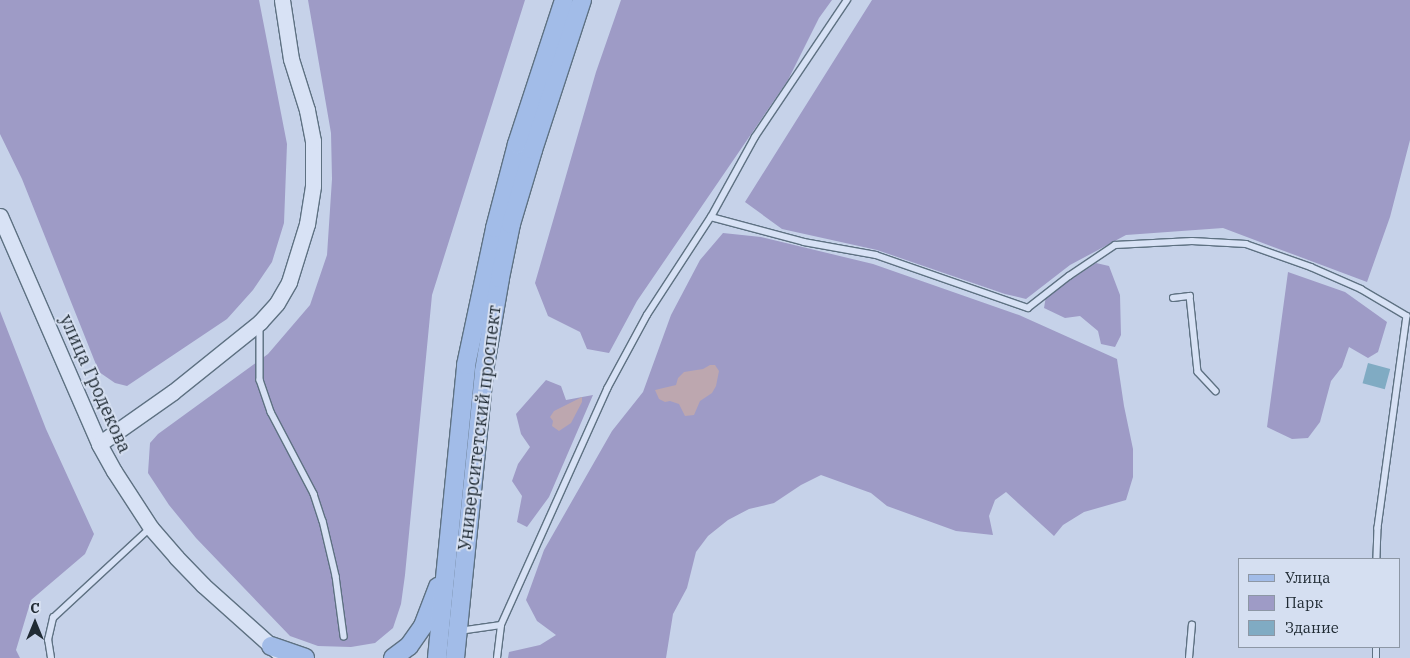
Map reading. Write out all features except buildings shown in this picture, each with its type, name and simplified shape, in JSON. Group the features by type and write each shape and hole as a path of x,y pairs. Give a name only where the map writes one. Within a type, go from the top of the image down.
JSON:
{"main road":[{"path":"99,444 174,392 260,322 277,303 289,282 307,224 313,186 313,141 307,110 291,59 282,0"},
{"name":"Университетский проспект","path":"437,658 466,365 481,290 517,144 564,0"},
{"name":"Университетский проспект","path":"455,658 484,371 500,278 511,224 582,0"},
{"name":"улица Гродекова","path":"0,216 99,444 151,528 203,586 284,658"},
{"path":"393,658 409,646 423,626 447,558"},
{"path":"271,646 305,658"}],"lane":[{"path":"497,658 502,624 607,389 648,315 711,216 755,136 847,0"},
{"path":"711,216 804,242 876,255 1028,308 1069,276 1115,245 1192,241 1246,244 1311,268 1360,289 1407,316 1378,528 1377,558"},
{"path":"1173,298 1190,296 1198,372 1216,391"},
{"path":"260,322 260,380 271,412 314,494 323,520 336,576 344,636"},
{"path":"51,658 48,640 53,618 151,528"},
{"path":"457,632 502,624"},
{"path":"1189,658 1192,624"}],"green space":[{"path":"0,0 259,0 287,144 284,223 272,262 253,290 227,319 127,386 115,383 99,372 22,179 0,134"},
{"path":"308,0 525,0 432,295 401,604 393,628 375,643 351,647 318,646 290,636 196,538 169,505 148,473 150,443 158,434 268,354 310,305 327,255 332,179 331,133"},
{"path":"621,0 832,0 819,18 788,80 637,301 609,353 587,349 580,332 548,316 535,283 596,72"},
{"path":"872,0 1410,0 1410,140 1390,217 1367,282 1223,228 1126,235 1070,265 1026,299 1005,294 877,250 782,229 745,202"},
{"path":"723,233 761,237 873,264 1019,315 1117,359 1133,449 1133,477 1126,500 1084,512 1063,525 1054,536 1006,492 995,500 989,516 993,535 956,531 887,506 871,493 821,475 801,485 774,503 749,509 728,520 708,536 696,552 687,588 673,614 666,658 508,658 509,652 540,645 556,635 537,621 526,600 544,550 612,431 643,392 671,315 700,260"},
{"path":"1096,263 1109,266 1120,295 1121,335 1115,347 1101,344 1098,331 1080,316 1065,318 1044,308 1046,296"},
{"path":"1288,272 1345,292 1387,322 1378,352 1368,358 1349,347 1342,367 1331,381 1320,422 1308,438 1292,439 1267,427"},
{"path":"0,311 46,429 94,534 85,554 31,600 16,650 20,658 0,658"},
{"path":"546,380 561,386 566,400 593,395 549,497 527,527 517,522 522,496 512,481 518,464 530,447 521,434 516,414"}],"shaded area":[{"path":"710,365 715,365 719,371 716,386 712,393 700,401 694,415 685,416 679,404 659,399 655,390 676,385 678,378 684,372 703,369"},
{"path":"582,397 582,402 571,423 559,431 552,426 553,421 550,417 554,411"}]}
